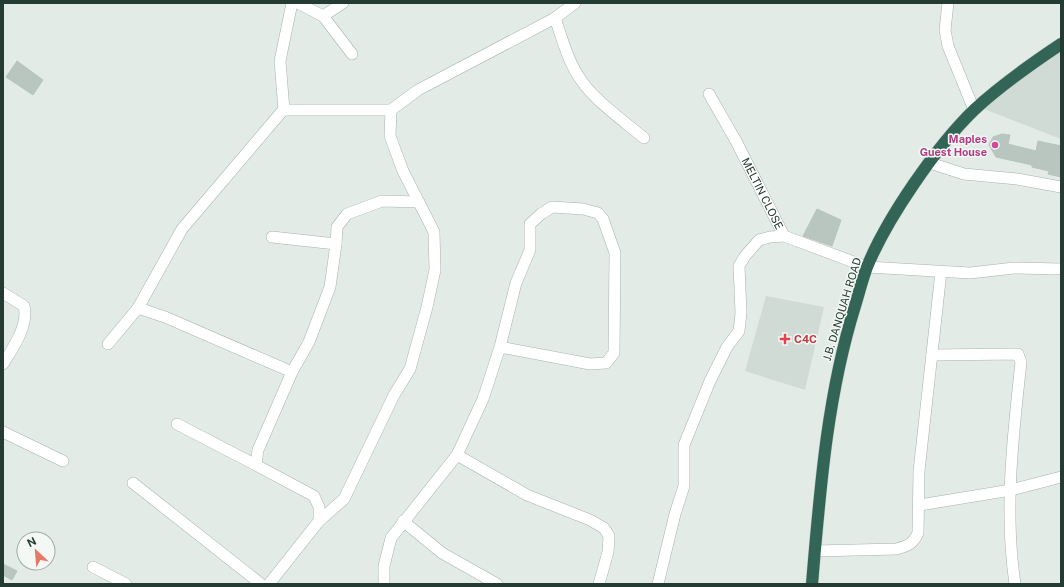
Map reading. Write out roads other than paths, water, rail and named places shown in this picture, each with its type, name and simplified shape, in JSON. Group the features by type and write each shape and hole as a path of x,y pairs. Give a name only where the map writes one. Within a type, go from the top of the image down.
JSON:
{"highway":[{"name":"J.B. DANQUAH ROAD","path":"812,584 828,423 837,369 867,267 906,197 953,133 974,110 1034,62 1061,44"}],"street":[{"path":"108,344 138,308 182,229 284,109 280,61 292,3"},
{"path":"298,3 323,16 352,54"},
{"path":"323,16 343,3"},
{"path":"284,109 391,110 418,90 554,18 575,3"},
{"path":"948,3 945,30 948,46 974,110"},
{"path":"554,18 580,80 644,138"},
{"name":"MELTIN CLOSE","path":"709,94 736,141 784,236 867,267 970,273 1014,268 1061,269"},
{"path":"269,584 319,521 344,499 394,395 410,369 427,306 435,270 434,232 403,171 390,136 391,110"},
{"path":"930,163 964,174 1018,179 1061,187"},
{"path":"256,465 258,450 292,372 309,342 330,287 337,227 347,214 382,201 419,202"},
{"path":"384,584 384,566 391,538 457,455 483,399 500,347 516,283 530,250 530,224 552,207 583,209 598,213 603,220 615,253 614,354 606,363 590,364 500,347"},
{"path":"658,584 675,514 684,486 684,445 727,347 739,331 741,313 739,266 745,256 759,240 770,237 784,236"},
{"path":"272,237 336,244"},
{"path":"815,551 896,548 907,546 914,542 918,533 920,505 919,471 941,272"},
{"path":"3,293 24,306 26,314 23,325 3,364"},
{"path":"138,308 166,317 292,372"},
{"path":"932,355 1018,354 1021,362 1011,490 1011,557 1015,584"},
{"path":"177,424 314,496 319,507 319,521"},
{"path":"3,432 63,461"},
{"path":"457,455 527,494 590,520 604,528 609,536 608,552 599,584"},
{"path":"920,505 1011,490 1061,477"},
{"path":"133,483 261,584"},
{"path":"404,521 442,553 497,584"},
{"path":"93,567 126,584"}],"place":[{"name":"Maples Guest House","path":"995,145"},
{"name":"C4C","path":"785,339"}]}
